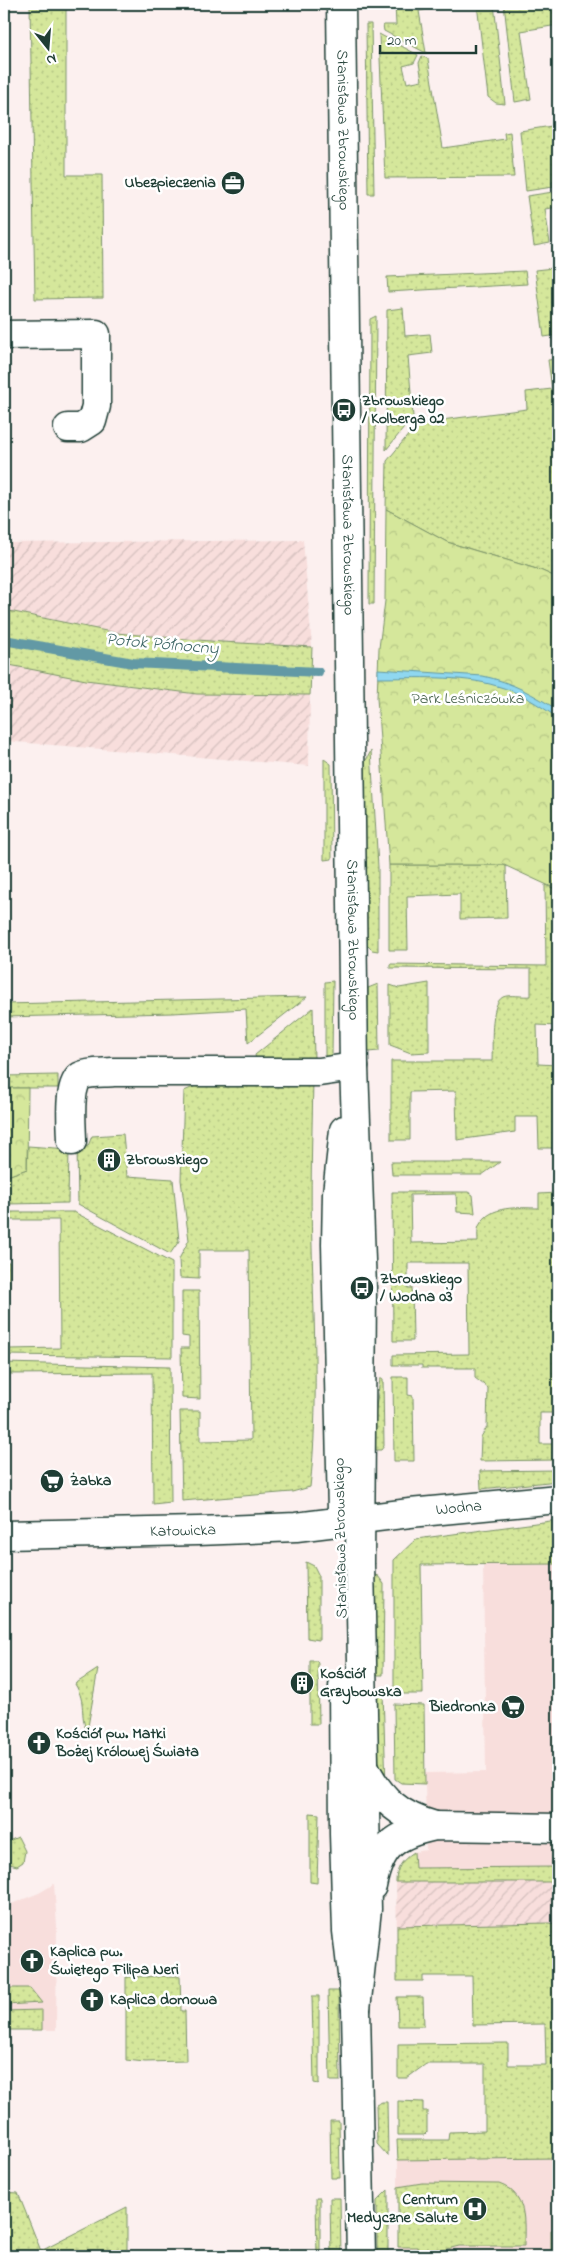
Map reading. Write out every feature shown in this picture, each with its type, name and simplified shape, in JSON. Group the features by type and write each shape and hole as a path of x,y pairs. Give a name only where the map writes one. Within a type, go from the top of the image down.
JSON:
{"street":[{"name":"Stanisława Zbrowskiego","path":"341,4 354,1067 362,1288 351,1520 344,1834 347,1931 356,2010 360,2256"},
{"path":"4,335 96,334 96,406 92,421 81,428 68,428"},
{"path":"72,1141 72,1097 75,1082 82,1075 113,1072 319,1072 354,1067"},
{"name":"Wodna","path":"351,1520 558,1499"},
{"name":"Stanisława Zbrowskiego","path":"351,1520 364,1764 367,1909 356,2010"},
{"name":"Katowicka","path":"4,1535 228,1530 296,1527 351,1520"},
{"path":"364,1764 373,1784 387,1802 406,1815 435,1826"},
{"path":"367,1909 376,1865 383,1852 406,1834 435,1826 558,1828"}],"shaded area":[{"path":"303,540 312,647 116,633 4,610 4,543"},
{"path":"4,664 86,680 197,694 310,695 309,766 4,741"},
{"path":"558,1564 558,1867 414,1868 414,1852 426,1850 425,1773 486,1772 483,1565"},
{"path":"396,1882 558,1882 558,2158 546,2065 544,1938 397,1939"},
{"path":"54,1884 57,1926 56,2030 4,2030 4,1907 39,1893"},
{"name":"Centrum Medyczne Salute","path":"398,2150 558,2158 558,2256 398,2256"}],"green space":[{"path":"30,4 66,4 66,175 102,175 103,298 35,299"},
{"path":"395,4 451,4 419,11 426,53 384,31 383,25 396,25"},
{"path":"477,4 494,4 505,104 496,103 488,97"},
{"path":"504,4 558,4 558,25 521,31 531,99 515,102"},
{"path":"366,24 371,24 374,194 368,194"},
{"path":"379,34 418,55 414,63 403,66 407,83 422,80 419,63 422,56 428,59 443,148 505,139 504,133 510,132 514,177 385,178"},
{"path":"558,125 558,181 552,182 553,187 526,191 520,131"},
{"path":"553,192 554,199 558,199 558,207 545,209 550,243 534,246 527,196"},
{"path":"553,268 558,307 558,335 544,337 535,270"},
{"path":"525,271 527,284 388,292 387,277"},
{"path":"403,308 405,336 430,334 432,353 408,356 413,417 386,450 387,310"},
{"path":"376,316 374,604 369,604 370,319"},
{"path":"558,359 558,578 540,570 447,542 386,509 387,461 418,423 527,409 526,392 552,389 548,360"},
{"name":"Park Leśniczówka","path":"386,509 447,542 540,570 558,578 558,890 504,865 389,865 377,698 379,648 385,601"},
{"path":"4,610 116,633 312,647 310,695 197,694 86,680 4,664"},
{"path":"371,751 378,867 378,951 372,950 367,945 365,762"},
{"path":"324,759 331,764 332,859 324,860"},
{"path":"389,865 504,865 506,866 507,918 460,919 460,894 407,896 408,950 389,950"},
{"path":"545,885 558,890 558,1026 537,1025 538,1064 558,1065 558,1148 539,1148 538,1117 515,1117 515,1132 457,1140 456,1091 410,1092 410,1140 391,1140 391,1061 492,1061 493,1026 496,1008 503,997 531,996 531,969 390,968 390,964 546,966"},
{"path":"333,981 332,1055 325,1059 325,982"},
{"path":"429,983 429,1052 411,1053 390,1045 390,985 399,988"},
{"path":"378,984 379,1051 368,1052 368,988"},
{"path":"307,997 248,1043 246,1009 173,1013 4,1017 4,1004"},
{"path":"313,1008 314,1061 257,1063 255,1055"},
{"path":"58,1075 58,1088 4,1088 4,1076"},
{"path":"313,1080 311,1206 315,1397 310,1487 292,1492 182,1501 180,1411 200,1411 200,1441 251,1440 249,1250 199,1250 199,1279 180,1278 179,1259 189,1240 181,1180 184,1091 201,1084"},
{"path":"4,1088 28,1088 27,1169 4,1177"},
{"path":"123,1134 127,1176 173,1179 179,1241 170,1254 78,1204 77,1148 88,1146 92,1136"},
{"path":"28,1146 69,1149 68,1203 4,1204 4,1177 27,1169"},
{"path":"391,1162 500,1162 482,1175 392,1175"},
{"path":"392,1192 468,1192 473,1195 475,1213 457,1212 456,1194 410,1195 411,1243 478,1242 479,1226 490,1214 514,1208 539,1208 539,1194 558,1193 558,1413 540,1413 540,1444 558,1444 558,1460 480,1461 481,1437 487,1427 488,1388 475,1378 475,1368 422,1368 422,1365 393,1365 393,1355 469,1354 468,1263 408,1263 408,1288 412,1288 413,1341 393,1341"},
{"path":"4,1212 74,1212 172,1263 172,1357 4,1355 4,1319 9,1319 9,1349 60,1348 59,1220 8,1220 8,1250 4,1250"},
{"path":"4,1262 9,1262 9,1307 4,1307"},
{"path":"182,1291 199,1291 200,1399 182,1398 181,1348 189,1348 189,1337 182,1336"},
{"path":"4,1363 170,1367 171,1502 153,1504 152,1373 4,1374"},
{"path":"393,1377 408,1377 408,1395 413,1396 414,1461 394,1461"},
{"path":"380,1379 383,1379 384,1446 381,1450 370,1450"},
{"path":"558,1470 558,1481 481,1489 480,1471"},
{"path":"558,1520 558,1564 421,1565 423,1694 394,1694 394,1560 416,1539"},
{"path":"306,1562 314,1566 319,1576 319,1640 307,1638"},
{"path":"372,1574 378,1576 384,1584 383,1675 378,1675 373,1670"},
{"path":"310,1661 317,1661 318,1664 319,1724 310,1724"},
{"path":"98,1669 87,1732 83,1719 81,1697 75,1684"},
{"path":"378,1692 383,1692 386,1786 378,1777 373,1697"},
{"path":"394,1704 424,1705 425,1784 401,1783 395,1779"},
{"path":"310,1813 319,1814 317,1883 310,1882"},
{"path":"18,1837 25,1851 23,1862 17,1866 6,1863 4,1867 4,1843"},
{"path":"414,1852 415,1868 558,1867 558,1882 396,1882 400,1865"},
{"path":"549,1923 558,1925 558,2158 398,2160 397,2140 448,2140 449,2132 485,2131 485,2064 426,2064 407,2078 398,2078 398,2044 508,2043 508,2065 546,2065 545,2024 473,2025 472,1976 423,1976 423,1981 397,1981 397,1926"},
{"path":"180,1976 181,2011 185,2011 186,2061 145,2062 126,2060 126,1977"},
{"path":"4,1988 30,1988 42,2003 4,2005"},
{"path":"328,1991 339,1991 340,2081 330,2081"},
{"path":"312,1996 319,1996 319,2084 314,2083"},
{"path":"397,1997 423,1997 424,2026 398,2026"},
{"path":"42,2010 42,2030 4,2030 4,2011"},
{"path":"398,2101 423,2102 423,2111 427,2111 427,2132 424,2135 398,2135"},
{"path":"387,2102 388,2156 377,2144 376,2105"},
{"path":"330,2121 339,2121 340,2178 331,2178"},
{"path":"422,2183 499,2184 508,2189 520,2201 524,2218 524,2246 459,2246 420,2256 418,2256 417,2247 398,2247 398,2187"},
{"path":"388,2190 388,2256 377,2256 377,2201"},
{"path":"4,2192 18,2193 41,2251 127,2207 127,2256 4,2256"},
{"path":"316,2198 320,2198 320,2256 317,2256"},
{"path":"330,2198 340,2198 341,2256 331,2256"},
{"path":"551,2230 558,2230 558,2256 551,2256"}],"water":[{"path":"378,669 483,676 504,682 549,704 558,710 558,718 521,695 483,682 453,679 378,678"}],"waterway":[{"name":"Potok Północny","path":"4,640 133,663 318,672"}],"place":[{"name":"Ubezpieczenia","path":"233,183"},
{"name":"Zbrowskiego / Kolberga 02","path":"344,410"},
{"name":"Zbrowskiego","path":"109,1160"},
{"name":"Zbrowskiego / Wodna 03","path":"362,1288"},
{"name":"Żabka","path":"52,1481"},
{"name":"Kościół Grzybowska","path":"302,1683"},
{"name":"Biedronka","path":"513,1707"},
{"name":"Kościół pw. Matki Bożej Królowej Świata","path":"39,1743"},
{"name":"Kaplica pw. Świętego Filipa Neri","path":"32,1961"},
{"name":"Kaplica domowa","path":"92,2000"},
{"name":"Centrum Medyczne Salute","path":"475,2209"}]}
